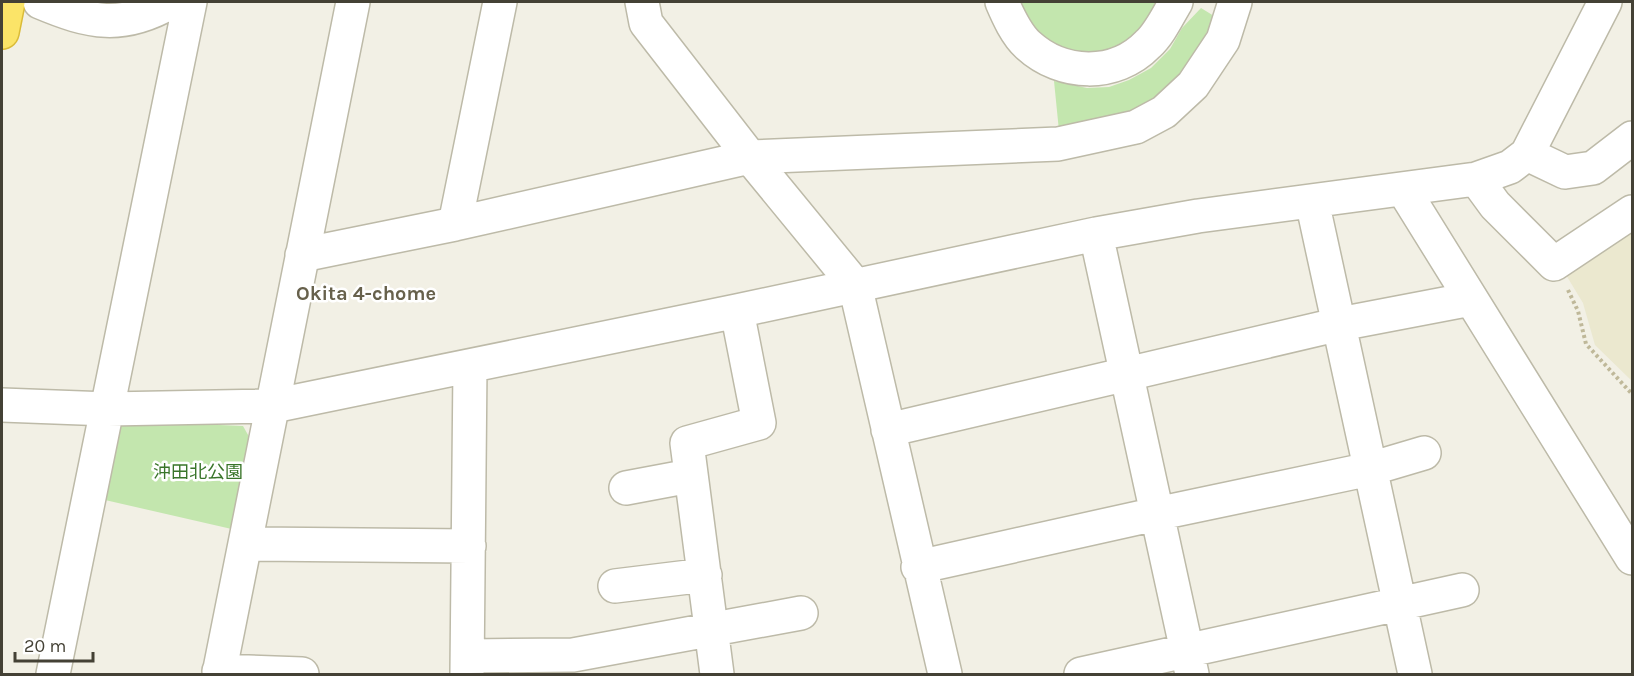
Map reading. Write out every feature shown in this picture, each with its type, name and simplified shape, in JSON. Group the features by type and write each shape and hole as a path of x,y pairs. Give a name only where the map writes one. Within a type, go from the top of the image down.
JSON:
{"highway":[{"path":"2,32 8,2"}],"street":[{"path":"40,2 87,19 116,22 154,11 171,2"},
{"path":"53,675 190,2"},
{"path":"302,675 219,673 353,2"},
{"path":"455,224 500,2"},
{"path":"642,2 646,23 750,157 855,285 918,567 945,675"},
{"path":"1002,2 1008,17 1027,44 1056,64 1088,70 1122,64 1149,44 1176,2"},
{"path":"302,255 455,224 750,157 1058,144 1136,127 1164,112 1193,85 1223,40 1235,2"},
{"path":"2,405 108,409 273,406 737,312 1096,234 1198,216 1476,179 1510,167 1527,154 1605,2"},
{"path":"1527,154 1565,172 1593,168 1632,138"},
{"path":"1476,179 1495,205 1554,264 1632,212"},
{"path":"1402,189 1632,558"},
{"path":"1312,201 1316,228 1340,324 1415,675"},
{"path":"1096,234 1189,662"},
{"path":"888,430 1340,324 1471,299"},
{"path":"717,675 687,443 759,423 737,312"},
{"path":"470,366 468,665 573,656 801,613"},
{"path":"918,567 1370,469 1424,453"},
{"path":"626,488 690,476"},
{"path":"245,544 469,546"},
{"path":"615,585 705,575"},
{"path":"1081,675 1189,662 1400,603 1462,590"}],"path":[{"path":"1554,264 1578,311 1586,344 1632,394"}],"shaded area":[{"path":"1632,223 1632,381 1595,345 1583,303 1563,270"}],"green space":[{"path":"1016,2 1162,2 1134,43 1086,58 1042,42"},
{"path":"1201,8 1214,16 1198,52 1177,79 1155,98 1132,112 1059,131 1054,81 1087,88 1109,87 1129,80 1151,68 1170,49 1182,28"},
{"name":"沖田北公園","path":"126,421 243,426 252,442 236,530 105,500 118,427"}],"district":[{"name":"Okita 4-chome","path":"366,293"}]}
